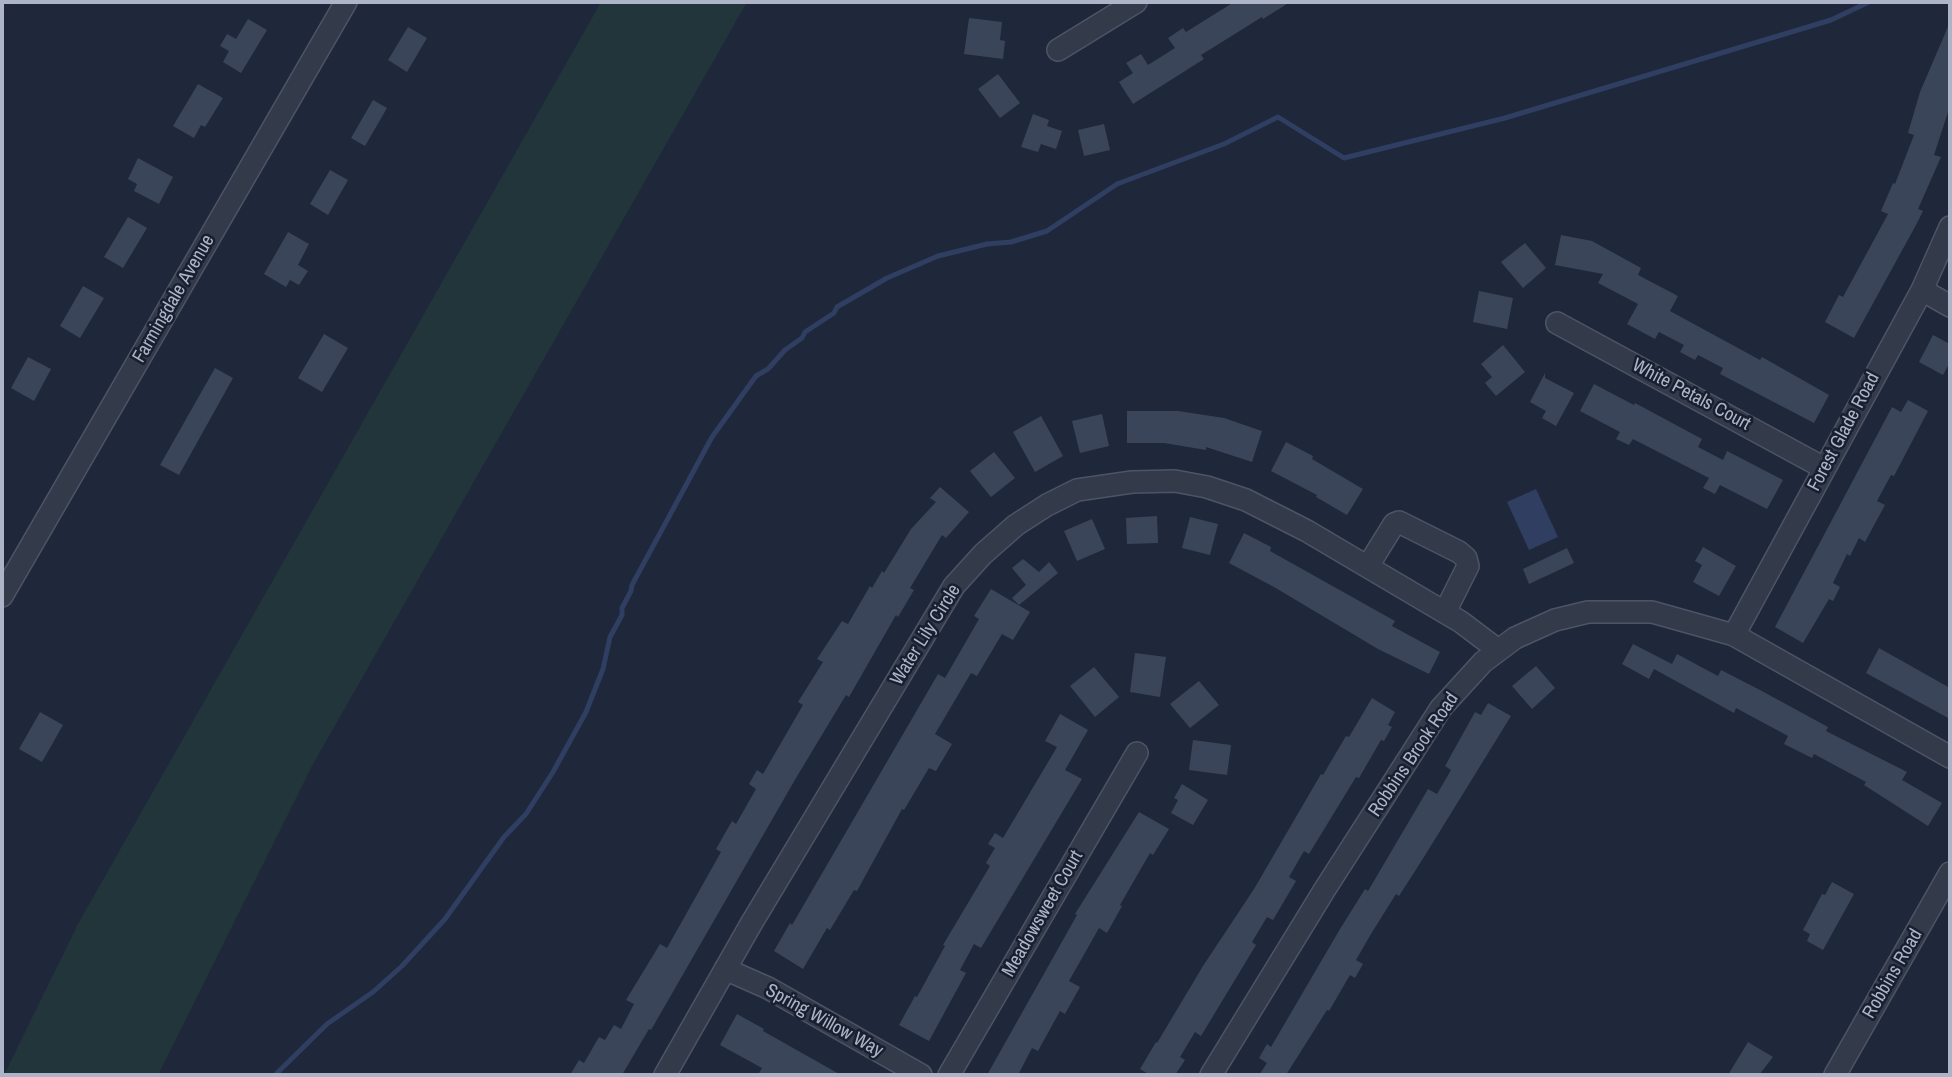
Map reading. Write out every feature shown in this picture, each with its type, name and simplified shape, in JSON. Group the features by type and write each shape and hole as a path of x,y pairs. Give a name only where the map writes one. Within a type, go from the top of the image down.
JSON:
{"street":[{"name":"Farmingdale Avenue","path":"2,596 346,2"},
{"path":"1058,50 1136,2"},
{"name":"Forest Glade Road","path":"1734,635 1922,290 1950,227"},
{"path":"1922,290 1950,306"},
{"name":"White Petals Court","path":"1557,323 1824,468"},
{"name":"Water Lily Circle","path":"666,1075 725,969 954,586 983,554 1016,525 1047,505 1077,490 1132,482 1175,481 1208,487 1246,500 1307,531 1445,612 1498,650"},
{"path":"1367,566 1394,524 1399,522 1460,552 1468,566 1445,612"},
{"name":"Robbins Brook Road","path":"1211,1075 1325,889 1441,708 1483,662 1498,650 1515,638 1555,620 1588,612 1652,612 1734,635 1950,757"},
{"name":"Meadowsweet Court","path":"949,1075 1138,753"},
{"name":"Robbins Road","path":"1835,1075 1950,873"},
{"name":"Spring Willow Way","path":"725,969 768,988 921,1075"}],"shaded area":[{"path":"601,2 747,2 312,766 158,1075 4,1075 79,922"}],"water":[{"path":"1536,489 1558,537 1529,550 1507,502"}],"building":[{"path":"1234,2 1290,2 1201,55 1204,59 1133,104 1119,82 1133,73 1126,63 1141,54 1148,65 1175,48 1168,38 1183,28 1186,32"},
{"path":"969,18 1002,22 1000,40 1005,41 1003,59 964,54"},
{"path":"248,19 267,30 241,73 223,62 229,51 220,46 227,34 236,39"},
{"path":"1950,22 1950,106 1934,155 1941,157 1918,209 1923,211 1854,338 1825,322 1839,295 1843,297 1888,214 1881,211 1914,135 1908,133 1920,92"},
{"path":"408,27 427,38 407,72 388,60"},
{"path":"998,74 1020,103 1000,118 978,89"},
{"path":"198,84 223,98 205,127 201,125 194,138 173,126"},
{"path":"373,100 387,108 365,146 351,138"},
{"path":"1033,114 1049,120 1047,126 1062,131 1056,149 1041,144 1038,152 1021,147"},
{"path":"1104,124 1110,150 1084,156 1078,130"},
{"path":"138,158 173,177 159,204 134,191 137,184 128,179"},
{"path":"330,170 348,180 328,215 310,204"},
{"path":"128,217 147,228 123,268 104,257"},
{"path":"288,232 309,244 298,265 308,271 299,285 290,280 286,287 264,274"},
{"path":"1561,235 1592,241 1641,268 1638,275 1678,296 1670,311 1760,360 1762,357 1829,395 1814,423 1720,374 1723,368 1698,355 1695,360 1680,352 1684,345 1659,332 1655,339 1627,324 1638,304 1598,283 1603,274 1555,265"},
{"path":"1525,243 1546,268 1523,288 1501,262"},
{"path":"83,286 104,298 80,338 60,326"},
{"path":"1479,291 1513,298 1507,329 1473,322"},
{"path":"324,334 348,348 322,392 298,378"},
{"path":"1933,335 1950,344 1950,362 1943,375 1919,362"},
{"path":"1503,345 1525,372 1496,396 1485,383 1492,377 1481,364"},
{"path":"28,357 51,369 34,401 11,388"},
{"path":"215,368 233,378 179,475 160,465"},
{"path":"1545,373 1545,378 1574,393 1556,426 1542,418 1546,411 1530,402"},
{"path":"1594,384 1702,439 1698,447 1723,460 1727,451 1783,480 1767,509 1720,485 1715,494 1703,488 1709,478 1633,439 1629,445 1616,439 1620,432 1580,411"},
{"path":"1908,400 1928,411 1894,476 1891,475 1877,501 1885,505 1865,542 1859,538 1850,556 1847,554 1833,583 1840,587 1833,601 1829,599 1803,643 1775,627 1892,407 1901,412"},
{"path":"1127,411 1178,411 1224,418 1262,431 1252,462 1206,447 1206,450 1164,443 1127,443"},
{"path":"1102,414 1109,446 1080,453 1072,421"},
{"path":"1041,416 1063,456 1035,472 1013,432"},
{"path":"1286,442 1313,456 1312,459 1363,489 1347,515 1316,497 1317,495 1271,471"},
{"path":"994,452 1015,478 991,497 970,471"},
{"path":"940,487 969,512 946,538 942,535 910,588 914,590 796,778 651,1030 649,1029 622,1075 570,1075 579,1060 584,1063 599,1037 605,1040 614,1025 621,1029 634,1004 626,1000 660,944 667,948 721,852 716,849 732,821 736,824 756,789 749,784 757,770 763,774 803,705 798,702 823,662 817,659 842,621 848,624 870,586 872,588 882,571 884,573 911,529 936,502 930,498"},
{"path":"1157,516 1158,543 1127,544 1126,518"},
{"path":"1190,517 1218,524 1210,555 1182,548"},
{"path":"1092,519 1105,549 1077,561 1064,531"},
{"path":"1244,533 1271,547 1270,551 1395,621 1392,626 1440,652 1429,674 1378,649 1229,563"},
{"path":"1703,547 1736,566 1719,596 1693,582 1702,565 1695,561"},
{"path":"1567,548 1574,563 1529,584 1523,569"},
{"path":"1023,559 1039,572 1049,562 1058,573 1019,605 1012,598 1026,585 1012,568"},
{"path":"991,589 1030,612 1013,640 1002,634 977,676 971,673 935,734 952,744 936,771 929,768 904,810 902,809 857,891 854,890 830,930 827,928 803,969 774,951 790,923 792,925 938,674 945,678 979,619 974,616"},
{"path":"1633,644 1672,664 1677,654 1718,676 1721,670 1760,690 1828,727 1826,731 1907,772 1902,780 1942,803 1928,826 1864,785 1866,782 1814,754 1812,758 1784,744 1788,736 1736,708 1734,713 1654,669 1649,679 1622,664"},
{"path":"1879,648 1950,688 1950,719 1866,673"},
{"path":"1135,653 1166,657 1160,697 1130,692"},
{"path":"1536,666 1555,688 1532,709 1512,686"},
{"path":"1094,667 1119,697 1095,717 1070,686"},
{"path":"1199,681 1219,705 1190,728 1170,704"},
{"path":"1372,698 1395,712 1388,725 1392,727 1384,741 1381,740 1359,778 1356,777 1309,854 1304,851 1289,877 1296,881 1273,920 1267,917 1252,942 1256,945 1201,1036 1195,1032 1180,1057 1185,1060 1175,1075 1150,1075 1140,1069 1254,889 1321,774 1323,775 1346,736 1349,737"},
{"path":"1488,703 1511,716 1399,896 1396,894 1371,934 1356,960 1363,964 1355,978 1350,975 1286,1075 1259,1075 1267,1063 1259,1058 1267,1044 1271,1047 1340,929 1365,889 1368,891 1428,789 1437,794 1451,770 1445,766 1475,712 1481,715"},
{"path":"40,712 63,725 42,762 19,749"},
{"path":"1060,714 1088,730 1065,770 1082,779 981,948 974,944 960,970 966,973 929,1041 899,1025 990,866 986,863 995,848 988,844 995,833 1003,838 1057,747 1045,741"},
{"path":"1193,740 1231,745 1227,775 1189,770"},
{"path":"1182,784 1208,800 1193,825 1171,813 1178,800 1174,798"},
{"path":"1139,812 1169,829 1153,855 1150,853 1107,933 1099,928 1069,981 1080,987 1065,1014 1060,1011 1038,1051 1032,1048 1018,1075 987,1075 1077,915 1075,914"},
{"path":"1832,882 1854,894 1823,950 1807,941 1810,934 1803,930 1822,894 1825,895"},
{"path":"737,1014 841,1075 758,1075 762,1068 720,1045"},
{"path":"1748,1042 1773,1057 1759,1075 1728,1075"}],"waterway":[{"path":"275,1075 327,1024 373,992 402,966 445,919 504,837 526,814 586,712 603,669 610,637 622,615 622,608 632,585 712,437 756,376 768,369 785,350 802,338 805,332 834,313 837,307 887,278 938,256 987,244 1011,242 1047,231 1117,184 1224,144 1278,117 1344,158 1505,118 1831,20 1869,2"}]}
